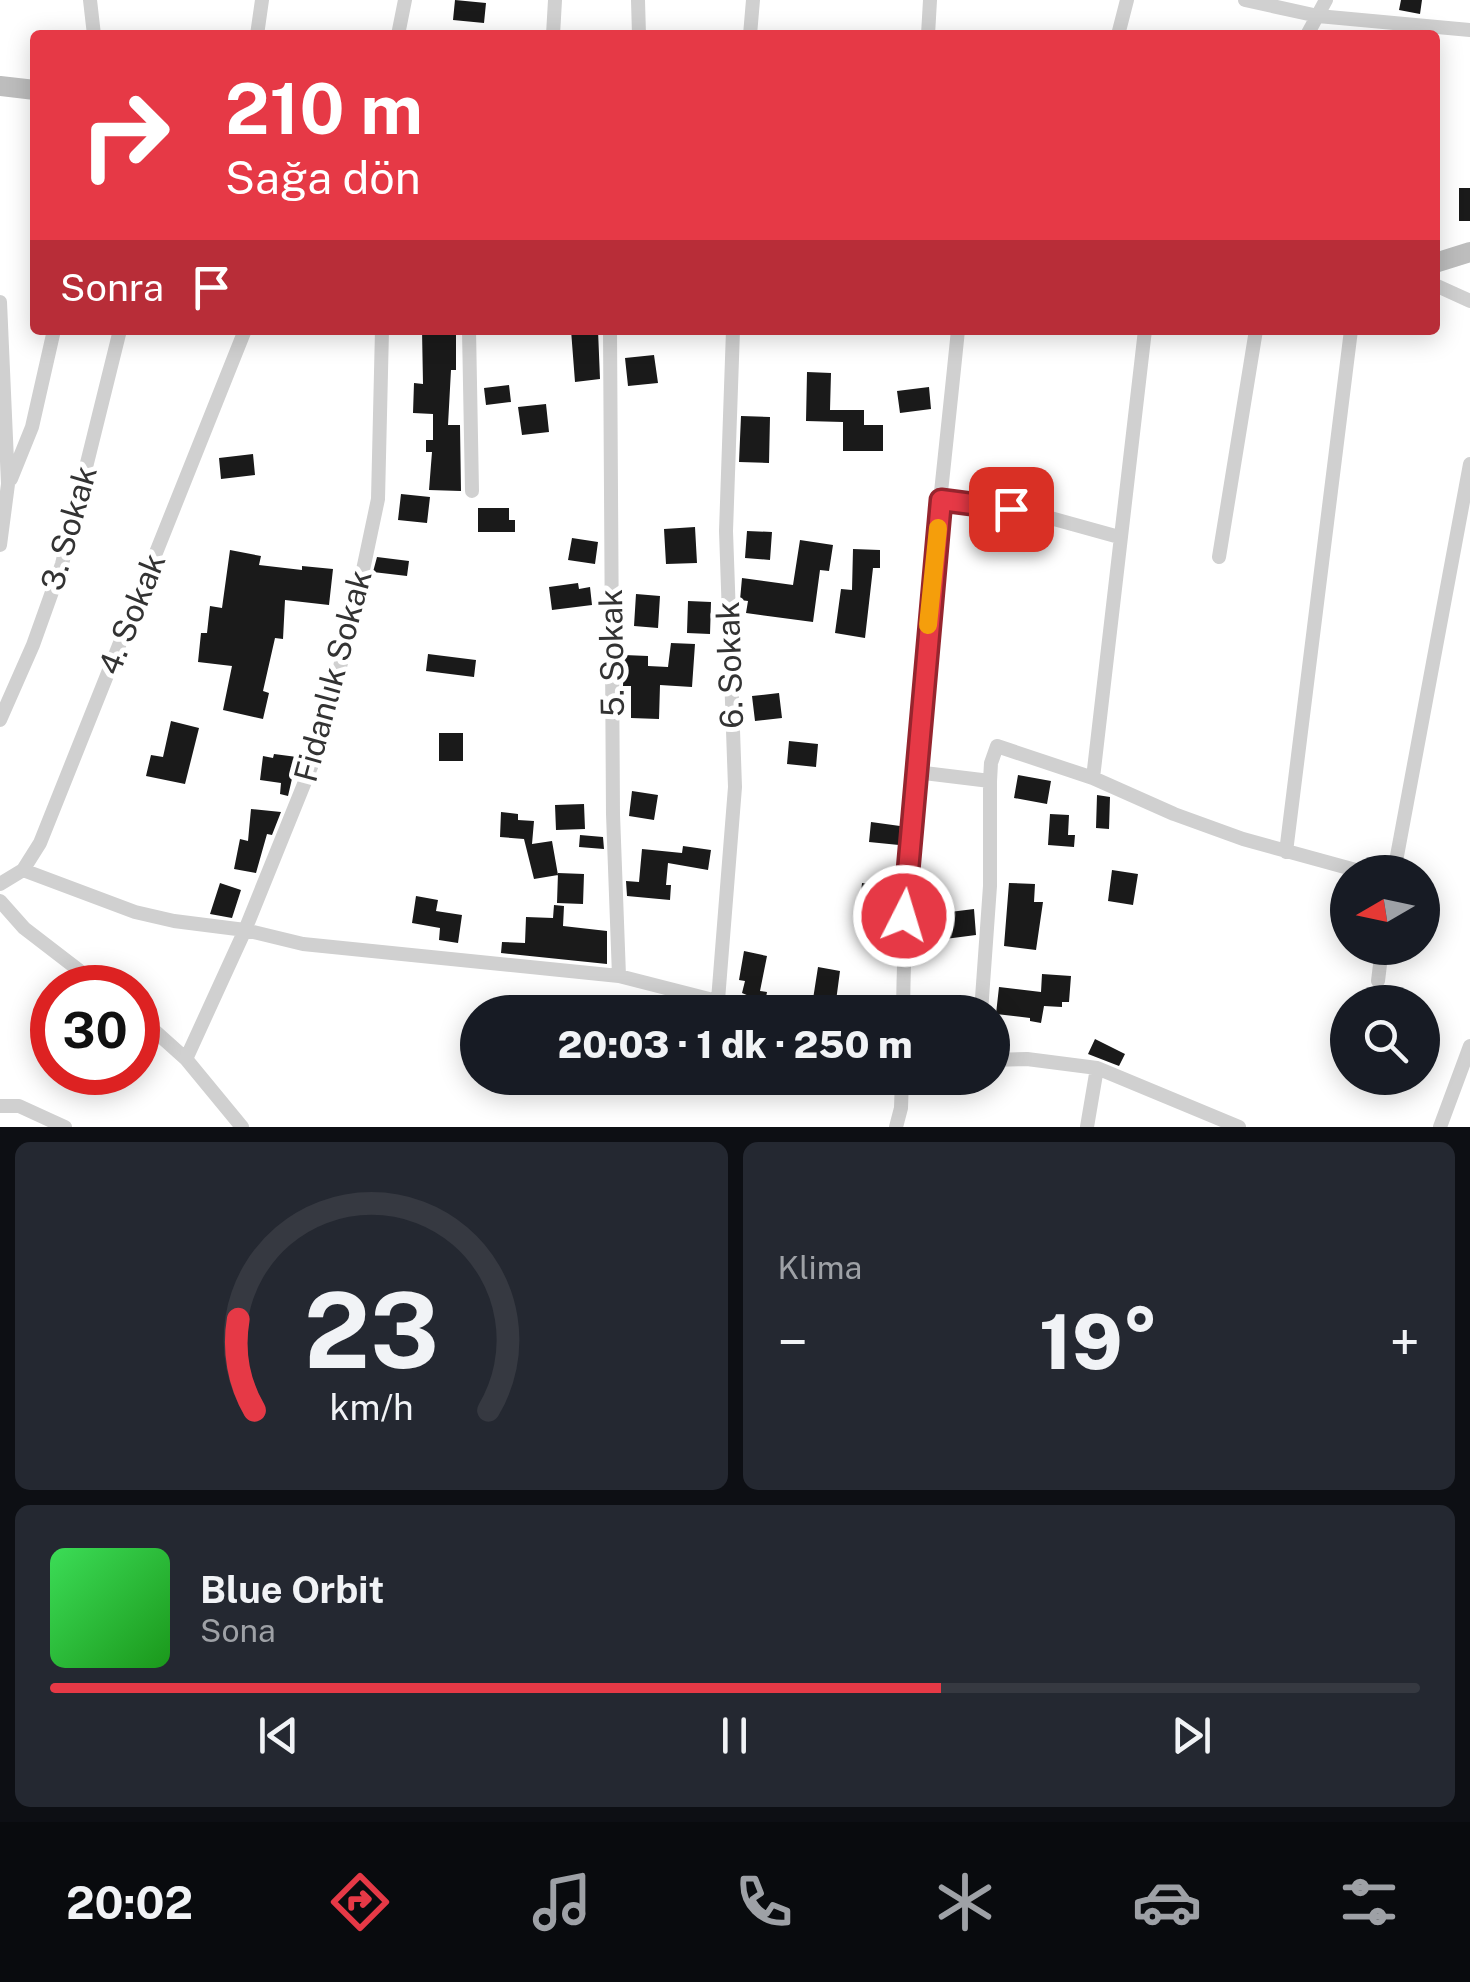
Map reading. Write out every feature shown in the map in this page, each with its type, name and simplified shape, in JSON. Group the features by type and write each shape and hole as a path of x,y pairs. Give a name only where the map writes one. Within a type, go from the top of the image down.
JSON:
{"street":[{"path":"90,0 93,30"},
{"path":"258,30 262,0"},
{"path":"399,30 405,0"},
{"path":"553,30 555,0"},
{"path":"638,0 639,30"},
{"path":"750,30 752,0"},
{"path":"928,30 930,0"},
{"path":"1119,30 1127,0"},
{"path":"1245,0 1318,16 1470,30"},
{"path":"1310,30 1326,0"},
{"path":"0,86 30,89"},
{"path":"1440,261 1470,252"},
{"path":"1440,286 1470,301"},
{"path":"0,302 8,484 0,545"},
{"path":"8,484 32,427 53,335"},
{"name":"3. Sokak","path":"0,720 62,564 119,335"},
{"name":"4. Sokak","path":"23,870 47,825 243,335"},
{"name":"Fidanlık Sokak","path":"186,1059 245,930 317,752 352,622 378,498 382,335"},
{"path":"469,335 472,491"},
{"name":"5. Sokak","path":"610,335 613,814 619,976"},
{"name":"6. Sokak","path":"718,995 735,787 726,531 733,335"},
{"path":"903,995 904,916 958,335"},
{"path":"1094,778 1145,335"},
{"path":"1219,557 1255,335"},
{"path":"1286,852 1350,335"},
{"path":"1397,855 1470,464"},
{"path":"941,500 1024,512 1119,537"},
{"path":"982,995 990,886 991,763 997,746 1094,778 1174,814 1330,863"},
{"path":"916,772 990,781"},
{"path":"0,884 23,870 134,912 303,944 619,976 697,995"},
{"path":"0,901 24,928 72,965"},
{"path":"1378,980 1380,965"},
{"path":"160,1036 186,1059 234,1125"},
{"path":"1440,1127 1470,1046"},
{"path":"1010,1060 1098,1068 1239,1127"},
{"path":"1087,1127 1098,1068"},
{"path":"896,1127 900,1095"},
{"path":"0,1106 19,1106 65,1127"}],"building":[{"path":"455,0 486,3 484,23 453,20"},
{"path":"1401,0 1422,0 1420,14 1399,10"},
{"path":"1459,188 1470,188 1470,221 1459,221"},
{"path":"422,335 456,335 456,370 451,370 448,425 460,425 461,491 429,490 432,452 426,452 426,440 433,440 433,414 413,413 414,383 423,384"},
{"path":"571,335 598,335 600,379 575,382"},
{"path":"654,355 658,383 628,386 625,358"},
{"path":"807,372 831,373 830,410 864,410 864,425 883,425 883,451 843,451 843,422 806,421"},
{"path":"509,385 511,402 486,405 484,388"},
{"path":"929,387 931,409 900,413 897,391"},
{"path":"546,404 549,432 522,435 518,407"},
{"path":"741,416 770,417 769,463 739,462"},
{"path":"253,454 255,475 221,479 219,458"},
{"path":"401,494 430,497 427,523 398,520"},
{"path":"478,508 509,508 515,532 478,532"},
{"path":"695,527 697,563 666,564 664,529"},
{"path":"747,531 772,532 770,560 745,558"},
{"path":"572,538 598,542 595,564 568,560"},
{"path":"800,540 833,545 829,571 820,570 813,622 746,613 748,601 740,600 742,578 793,585"},
{"path":"853,549 880,550 880,568 873,568 865,638 835,633 841,589 852,590"},
{"path":"230,550 261,556 259,565 333,569 329,605 285,600 283,639 275,638 263,691 269,693 263,719 223,710 232,666 198,662 201,633 207,633 210,606 222,608"},
{"path":"377,557 409,561 407,576 373,572"},
{"path":"578,583 579,589 590,587 592,605 552,610 549,587"},
{"path":"636,594 660,596 658,628 634,626"},
{"path":"688,601 711,602 710,634 687,633"},
{"path":"671,643 695,644 692,687 660,685 659,719 631,718 631,686 623,686 624,655 648,656 648,666 668,667"},
{"path":"428,654 476,660 474,677 426,671"},
{"path":"779,693 782,718 755,721 752,696"},
{"path":"171,721 199,728 185,784 146,776 151,755 163,757"},
{"path":"439,733 463,733 463,761 439,761"},
{"path":"789,741 818,744 816,767 787,764"},
{"path":"274,754 297,757 288,796 280,794 281,783 260,780 263,756 273,758"},
{"path":"1018,775 1051,781 1047,804 1014,798"},
{"path":"632,791 658,795 654,820 629,816"},
{"path":"1097,795 1110,797 1109,829 1096,828"},
{"path":"584,804 585,829 556,830 555,805"},
{"path":"251,809 281,812 272,835 267,834 256,873 234,869 240,839 248,841"},
{"path":"501,812 518,814 518,820 534,821 532,844 552,841 558,875 534,879 524,839 500,837"},
{"path":"1050,814 1069,815 1068,835 1075,835 1074,847 1048,845"},
{"path":"871,822 900,826 899,845 869,842"},
{"path":"580,835 603,837 604,849 579,847"},
{"path":"683,846 711,850 708,870 668,863 666,885 671,885 670,900 627,896 626,881 639,882 642,849 682,853"},
{"path":"1112,870 1138,874 1133,905 1108,901"},
{"path":"558,873 584,874 583,904 557,903"},
{"path":"220,883 241,890 232,918 210,914"},
{"path":"862,883 887,886 884,913 859,910"},
{"path":"1009,883 1035,884 1034,902 1043,902 1036,950 1004,946"},
{"path":"416,896 438,900 436,911 462,915 458,943 439,940 440,928 412,923"},
{"path":"554,905 564,906 563,926 607,931 607,964 501,953 502,942 525,943 526,917 553,918"},
{"path":"974,909 976,935 945,939 942,913"},
{"path":"744,951 767,956 760,991 766,995 742,993 745,981 739,980"},
{"path":"818,967 840,971 837,995 814,995"},
{"path":"1042,974 1071,976 1069,1002 1062,1002 1062,1007 1044,1006 1041,1023 1010,1016 1010,995 998,995 999,987 1041,992"},
{"path":"1095,1039 1125,1054 1119,1066 1088,1054"}],"slow traffic":[{"path":"928,625 938,528"}],"route":[{"path":"904,916 941,500 1011,509"}]}
